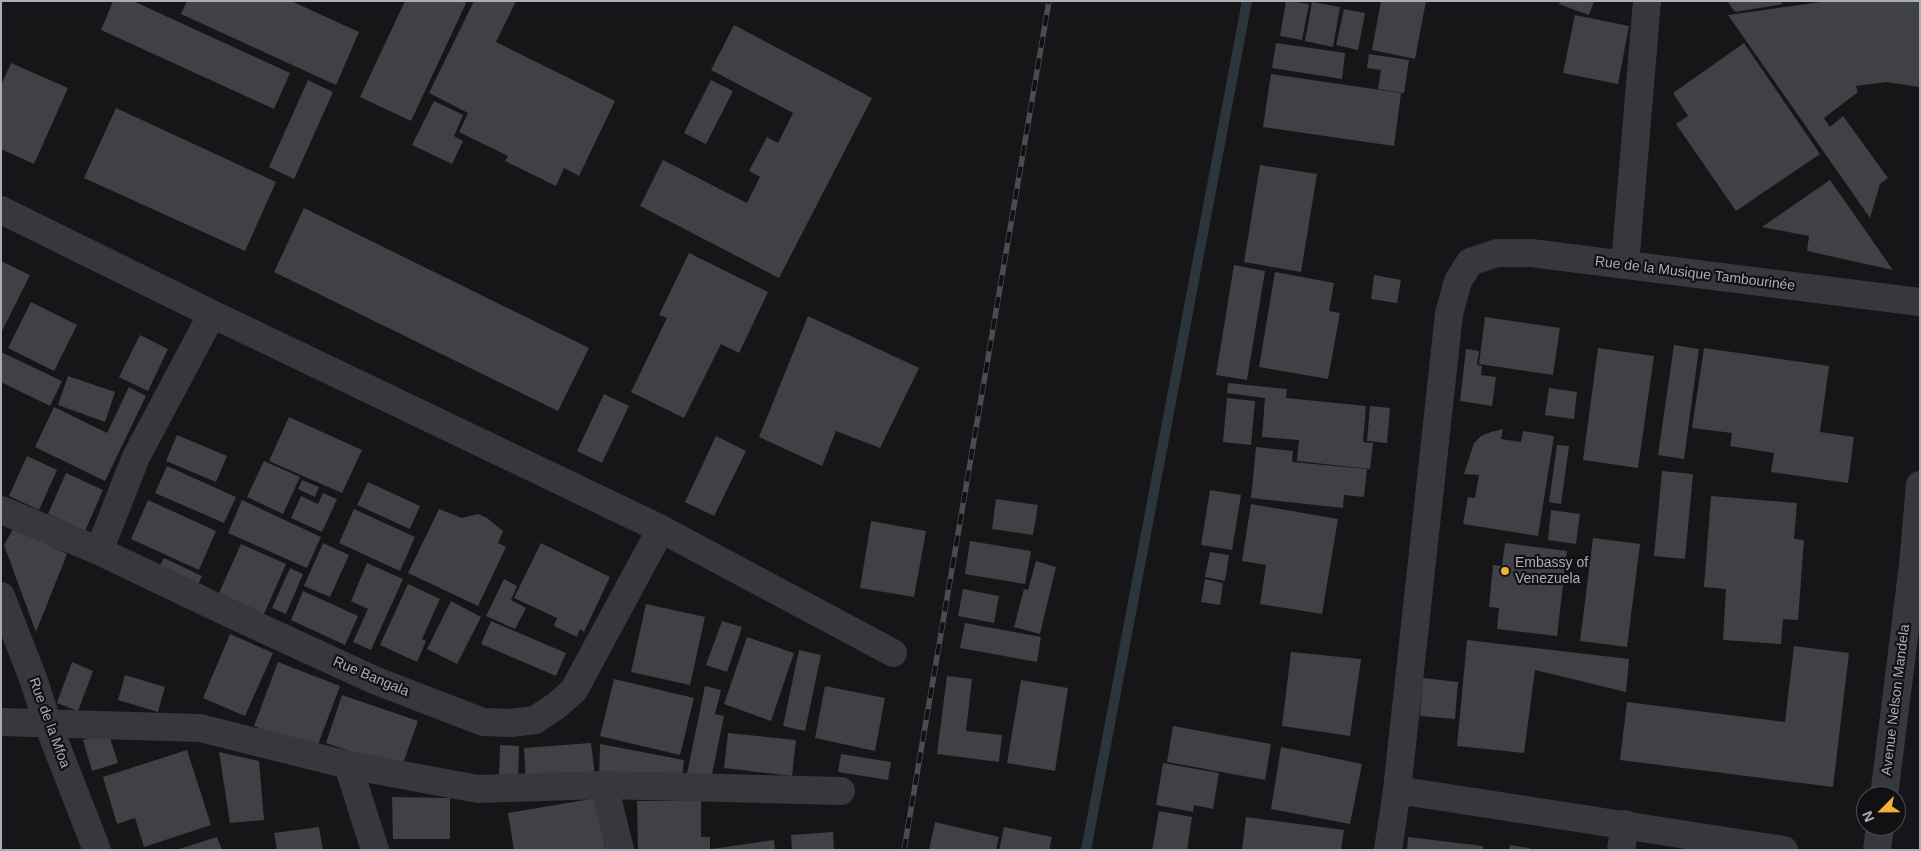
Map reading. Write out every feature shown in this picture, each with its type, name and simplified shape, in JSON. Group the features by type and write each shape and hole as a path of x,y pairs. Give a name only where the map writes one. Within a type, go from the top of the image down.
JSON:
{"street":[{"path":"1626,266 1647,1"},
{"path":"1,210 212,314 661,528 893,653"},
{"name":"Rue de la Musique Tambourinée","path":"1396,790 1449,314 1458,281 1470,262 1497,253 1531,253 1920,302"},
{"path":"99,551 136,458 212,314"},
{"name":"Avenue Nelson Mandela","path":"1885,786 1920,485"},
{"name":"Rue Bangala","path":"1,510 99,551 374,680 483,722 512,723 535,720 556,706 574,690 661,528"},
{"name":"Rue de la Mfoa","path":"1,596 34,681 47,722 94,848"},
{"path":"1,722 200,728 348,766 478,789 604,786 841,791"},
{"path":"348,766 374,850"},
{"path":"604,786 620,850"},
{"path":"1388,850 1396,790 1623,837 1784,850"},
{"path":"1877,850 1879,836"}],"building":[{"path":"113,1 133,1 290,73 274,109 101,30"},
{"path":"187,1 291,1 359,32 336,85 181,14"},
{"path":"405,1 467,1 411,121 360,97"},
{"path":"474,1 516,1 496,42 615,101 579,176 564,168 556,186 505,161 508,156 459,132 468,113 429,93"},
{"path":"1286,1 1309,4 1302,40 1280,36"},
{"path":"1381,1 1426,1 1415,59 1372,50"},
{"path":"1560,1 1594,1 1589,15 1559,4"},
{"path":"1727,1 1780,1 1783,4 1735,12"},
{"path":"1828,1 1919,1 1920,87 1886,82 1856,86 1858,92 1824,118 1830,127 1843,116 1888,178 1880,184 1870,218 1728,15"},
{"path":"1312,2 1340,7 1333,47 1305,41"},
{"path":"1344,9 1365,13 1358,50 1336,45"},
{"path":"1575,15 1629,26 1618,84 1563,73"},
{"path":"734,25 872,98 779,278 640,206 663,160 747,203 760,177 749,171 767,137 778,143 793,113 711,70"},
{"path":"1276,43 1345,53 1342,79 1272,68"},
{"path":"1744,43 1820,154 1736,211 1676,124 1688,116 1673,93"},
{"path":"1369,54 1409,60 1404,93 1378,89 1381,70 1367,68"},
{"path":"11,63 68,88 34,164 1,149 1,85"},
{"path":"1271,74 1401,93 1394,146 1263,127"},
{"path":"308,80 333,92 294,179 269,167"},
{"path":"711,80 733,91 706,144 684,133"},
{"path":"434,101 463,115 454,136 463,141 452,164 412,145"},
{"path":"116,108 276,182 245,251 84,178"},
{"path":"1260,165 1317,174 1301,272 1244,262"},
{"path":"1830,180 1893,270 1807,251 1809,236 1762,227"},
{"path":"304,208 589,348 558,411 274,272"},
{"path":"689,253 768,292 739,353 721,344 684,418 631,392 667,318 659,315"},
{"path":"1,261 30,275 1,333"},
{"path":"1234,265 1265,271 1247,380 1216,375"},
{"path":"1275,272 1334,283 1329,311 1340,313 1328,379 1259,367"},
{"path":"1374,275 1401,280 1397,303 1371,299"},
{"path":"31,302 77,325 54,371 8,348"},
{"path":"808,316 919,368 880,448 836,431 822,466 759,437"},
{"path":"1485,317 1560,328 1553,375 1479,364"},
{"path":"140,335 168,349 148,391 119,377"},
{"path":"1674,345 1699,349 1684,459 1658,455"},
{"path":"1598,348 1654,356 1638,468 1583,460"},
{"path":"1704,348 1829,366 1820,432 1854,437 1848,483 1771,472 1774,453 1730,446 1732,433 1692,428"},
{"path":"1466,349 1479,351 1477,365 1482,366 1481,375 1496,377 1492,406 1460,401"},
{"path":"1,352 62,381 50,406 1,382"},
{"path":"68,376 115,392 105,422 58,405"},
{"path":"1228,383 1287,389 1286,398 1366,406 1363,442 1373,443 1370,469 1297,461 1299,440 1262,437 1265,398 1227,393"},
{"path":"129,387 146,396 105,481 35,447 54,407 107,433"},
{"path":"1549,388 1577,392 1574,419 1545,415"},
{"path":"604,394 629,406 602,463 577,451"},
{"path":"1227,398 1255,401 1251,445 1223,442"},
{"path":"1370,406 1390,408 1387,443 1367,441"},
{"path":"289,417 362,450 342,493 269,461"},
{"path":"1503,429 1501,439 1521,442 1523,431 1554,436 1538,536 1463,524 1468,497 1475,498 1479,475 1464,474 1474,443 1481,436"},
{"path":"177,435 227,456 216,482 166,461"},
{"path":"716,436 746,451 714,516 685,502"},
{"path":"1557,445 1569,446 1561,504 1549,502"},
{"path":"1256,447 1293,451 1292,462 1367,469 1364,497 1344,495 1343,508 1251,498"},
{"path":"27,456 57,470 39,510 9,496"},
{"path":"264,461 300,477 283,514 247,497"},
{"path":"167,466 236,497 224,523 155,493"},
{"path":"1662,471 1693,474 1685,559 1654,556"},
{"path":"66,473 103,490 85,531 48,514"},
{"path":"302,480 319,487 315,497 298,489"},
{"path":"368,482 420,506 410,529 357,505"},
{"path":"1210,490 1241,495 1232,550 1201,545"},
{"path":"323,493 337,499 322,532 291,518 301,496 318,504"},
{"path":"1711,496 1797,503 1794,539 1804,540 1798,620 1783,619 1781,644 1723,640 1726,589 1704,587"},
{"path":"996,499 1038,505 1033,535 992,529"},
{"path":"148,500 216,531 199,570 131,539"},
{"path":"242,500 321,537 307,568 228,533"},
{"path":"1251,504 1338,519 1322,614 1260,604 1266,565 1242,561"},
{"path":"354,509 415,537 400,571 339,543"},
{"path":"439,509 462,518 478,514 487,518 503,531 498,543 506,547 478,606 408,573"},
{"path":"1551,510 1580,514 1576,544 1548,540"},
{"path":"871,521 926,531 914,597 860,588"},
{"path":"14,527 67,554 36,632 4,545"},
{"path":"1593,538 1640,544 1627,647 1580,641"},
{"path":"970,541 1031,551 1025,584 965,574"},
{"path":"323,543 349,555 330,597 304,586"},
{"path":"541,543 610,577 584,632 580,629 577,637 554,626 557,618 514,598"},
{"path":"1505,543 1567,551 1557,636 1497,629 1499,608 1489,607 1493,565 1502,566"},
{"path":"241,544 286,564 264,614 219,593"},
{"path":"1210,552 1229,555 1225,581 1205,577"},
{"path":"164,558 202,576 197,587 158,569"},
{"path":"1036,561 1056,567 1040,634 1014,627 1024,589 1028,590"},
{"path":"367,563 403,579 371,650 353,642 368,609 351,601"},
{"path":"290,568 303,574 286,614 272,608"},
{"path":"504,579 517,586 511,600 526,608 515,629 486,616"},
{"path":"1205,579 1223,583 1220,605 1201,602"},
{"path":"408,584 440,599 422,639 426,641 417,662 380,645"},
{"path":"963,589 999,596 994,623 958,616"},
{"path":"303,591 358,616 345,645 291,620"},
{"path":"451,601 481,617 457,664 427,649"},
{"path":"646,604 705,617 690,685 631,672"},
{"path":"491,621 566,653 556,676 481,644"},
{"path":"722,621 742,627 727,672 706,665"},
{"path":"965,623 1041,637 1037,662 960,648"},
{"path":"230,634 273,653 245,716 203,698"},
{"path":"747,637 794,653 771,721 724,704"},
{"path":"1467,640 1629,659 1626,692 1535,670 1524,753 1457,746"},
{"path":"1794,646 1849,653 1833,787 1620,760 1627,702 1785,722"},
{"path":"799,650 821,655 805,731 783,726"},
{"path":"1291,652 1361,659 1350,736 1282,726"},
{"path":"72,662 93,671 78,711 57,703"},
{"path":"278,662 340,686 316,750 254,726"},
{"path":"125,675 165,687 158,712 118,700"},
{"path":"947,676 972,679 966,731 1002,735 999,762 937,754"},
{"path":"1423,678 1458,682 1455,719 1420,716"},
{"path":"614,679 694,698 680,755 600,736"},
{"path":"1021,680 1068,688 1055,771 1007,763"},
{"path":"705,686 721,690 715,714 724,716 711,779 687,774"},
{"path":"825,686 885,698 875,751 815,738"},
{"path":"342,695 418,721 401,769 326,743"},
{"path":"1173,726 1271,744 1265,780 1167,762"},
{"path":"108,732 118,763 92,771 83,740"},
{"path":"728,733 796,740 792,776 724,768"},
{"path":"591,743 595,775 526,781 524,748"},
{"path":"600,744 684,760 682,777 599,777"},
{"path":"500,745 519,746 518,778 499,777"},
{"path":"1281,747 1362,764 1350,824 1271,809"},
{"path":"187,750 211,825 144,847 135,818 117,824 103,777"},
{"path":"219,752 259,761 264,820 230,823"},
{"path":"841,754 891,762 888,780 838,772"},
{"path":"1163,763 1219,773 1213,809 1194,805 1193,812 1156,805"},
{"path":"392,797 450,798 450,839 393,839"},
{"path":"597,798 605,850 514,850 508,813"},
{"path":"637,801 701,801 701,837 710,837 710,850 638,850"},
{"path":"1159,811 1192,817 1187,850 1152,850"},
{"path":"1246,817 1344,830 1341,850 1242,850"},
{"path":"935,822 999,837 996,850 929,850"},
{"path":"319,827 323,850 277,850 274,833"},
{"path":"1004,827 1052,837 1049,850 999,850"},
{"path":"833,832 834,850 792,850 791,835"},
{"path":"217,837 222,850 179,850 179,849"},
{"path":"1408,837 1483,846 1483,850 1407,850"},
{"path":"774,840 775,850 711,850 711,849"},
{"path":"1510,845 1529,848 1529,850 1509,850"}],"waterway":[{"path":"1086,850 1247,1"}],"railway":[{"path":"904,850 1049,1"}],"place":[{"name":"Embassy of Venezuela","path":"1505,571"}]}
